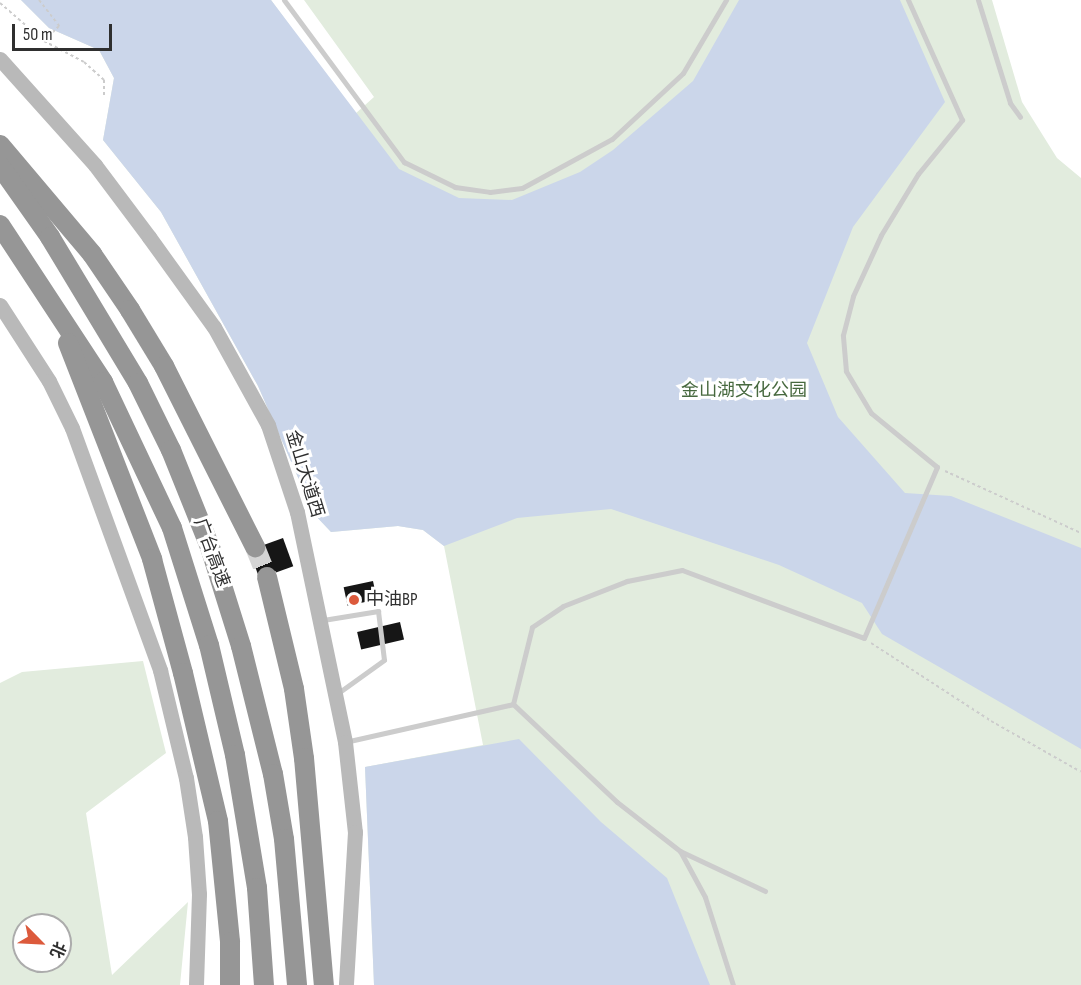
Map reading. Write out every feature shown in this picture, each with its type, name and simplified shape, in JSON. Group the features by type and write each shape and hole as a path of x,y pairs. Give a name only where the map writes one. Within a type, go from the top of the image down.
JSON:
{"highway":[{"path":"0,146 85,246 130,310 164,366 255,547"},
{"name":"广台高速","path":"0,166 56,247 138,383 171,450 210,548 241,646 273,774 284,839 297,985"},
{"name":"广台高速","path":"0,225 103,382 136,447 190,582 223,698 250,828 264,985"},
{"path":"50,299 131,501 183,673 218,821 230,942 230,985"},
{"path":"267,577 294,689 303,758 324,985"}],"main road":[{"name":"金山大道西","path":"0,59 95,165 214,327 244,376 283,467 322,621 350,776 355,832 346,985"},
{"path":"0,305 49,381 72,428 160,670 186,778 195,837 199,926 196,985"}],"lane":[{"path":"284,0 404,162 455,187 490,192 522,188 612,139 683,74 726,0"},
{"path":"513,704 532,627 563,606 627,581 682,570 864,638 937,467 871,412 846,371 843,335 853,296 881,235 918,174 962,120 908,0"},
{"path":"978,0 1010,103 1020,117"},
{"path":"322,621 378,611 384,660 336,694"},
{"path":"345,742 513,704"},
{"path":"513,704 617,802 680,851 765,891"},
{"path":"680,851 705,897 733,985"}],"path":[{"path":"39,0 59,26 44,41"},
{"path":"0,3 44,41 84,62 104,80 104,95"},
{"path":"937,467 1081,533"},
{"path":"864,638 991,721 1081,772"}],"green space":[{"name":"金山湖文化公园","path":"21,0 271,0 355,114 374,97 304,0 992,0 1022,102 1057,158 1081,178 1081,985 374,985 365,767 483,745 444,546 423,530 398,526 331,532 314,514 258,386 161,212 103,140 114,78 99,50 49,28"},
{"path":"143,661 166,753 86,813 112,975 188,902 180,985 0,985 0,683 22,672"}],"water":[{"path":"21,0 271,0 399,169 459,198 512,200 580,172 613,150 693,81 739,0 900,0 945,102 853,227 807,343 838,417 905,493 951,496 1081,548 1081,749 882,634 862,603 779,565 611,509 517,518 444,546 423,530 398,526 331,532 314,514 258,386 161,212 103,140 114,78 99,50 49,28"},
{"path":"519,739 601,822 667,878 710,985 374,985 365,767"}],"building":[{"path":"283,538 293,566 259,579 249,550"},
{"path":"373,581 377,600 348,606 344,587"},
{"path":"400,622 404,640 361,649 357,632"}],"tunnel":[{"path":"255,547 267,577"}],"place":[{"name":"中油BP","path":"354,600"}]}
